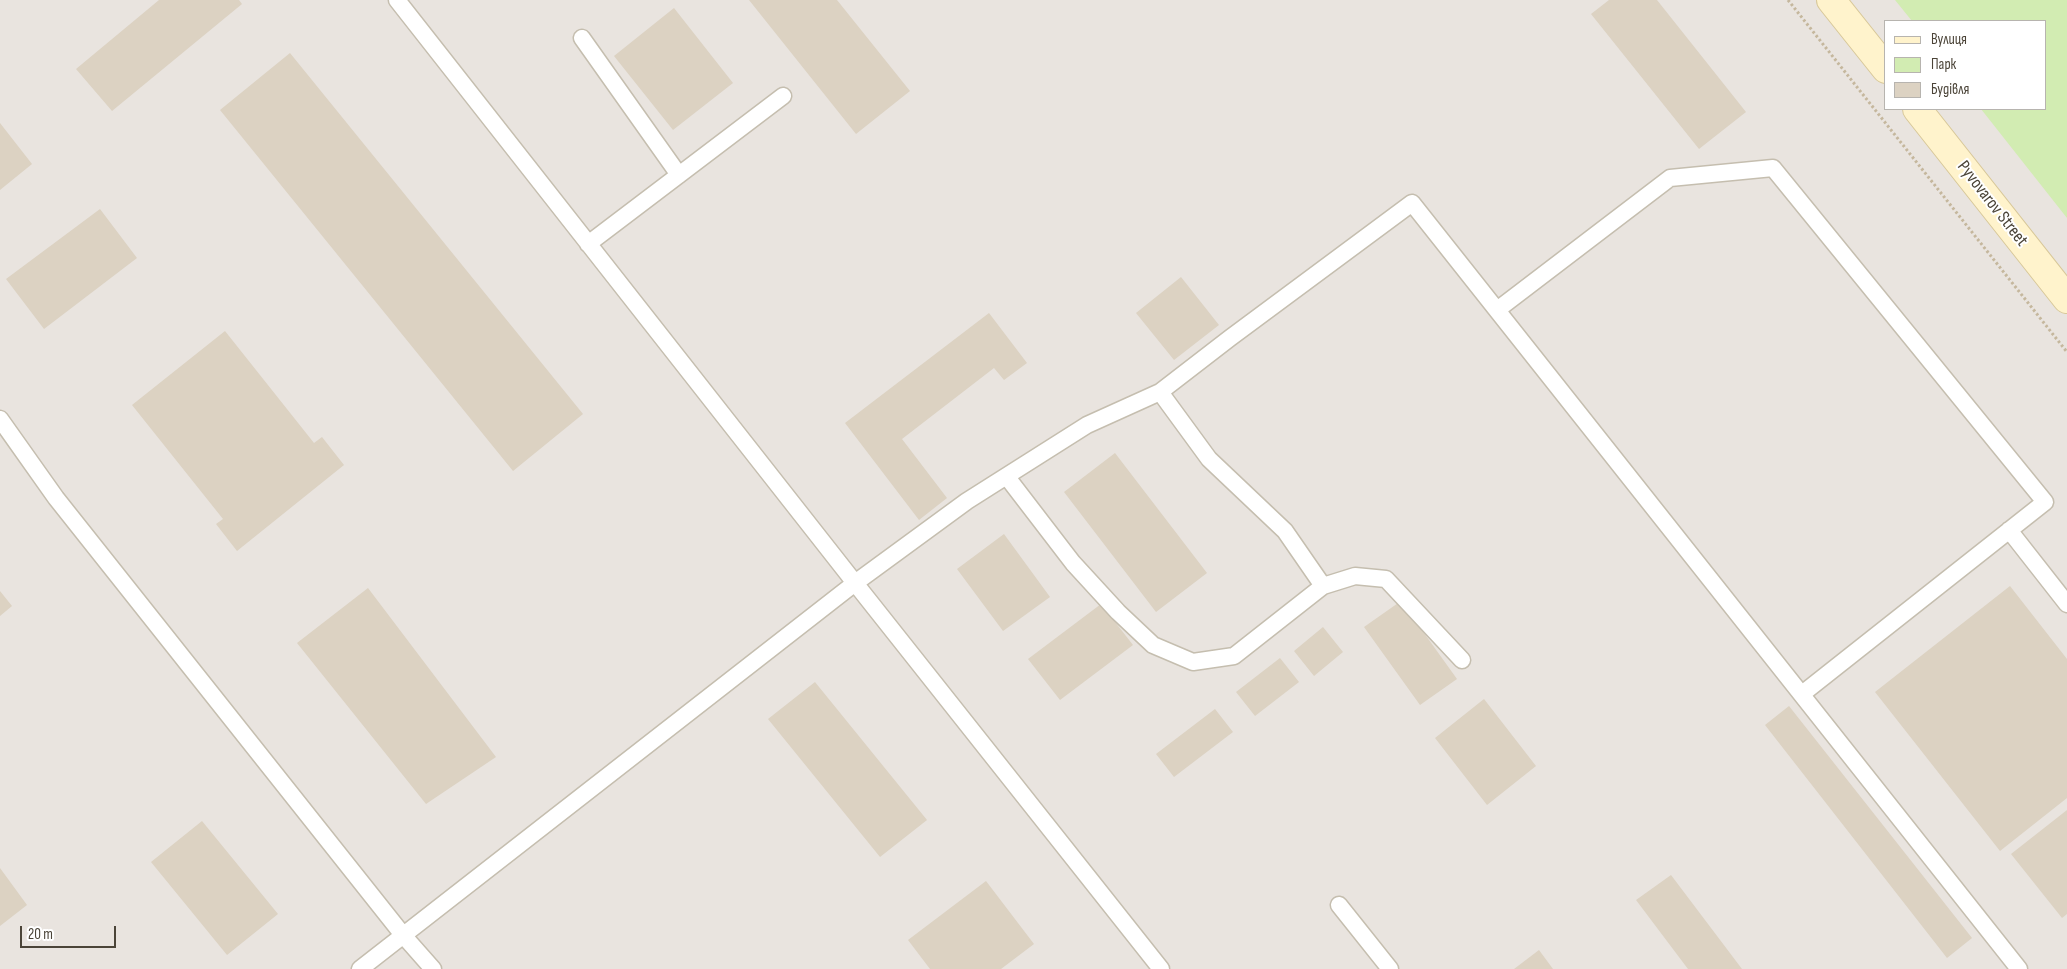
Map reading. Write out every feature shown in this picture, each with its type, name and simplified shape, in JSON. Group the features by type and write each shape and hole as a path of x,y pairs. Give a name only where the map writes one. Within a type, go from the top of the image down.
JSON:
{"street":[{"path":"1831,0 1884,66"},
{"name":"Pyvovarov Street","path":"1918,110 2067,298"}],"lane":[{"path":"397,0 854,583 1161,969"},
{"path":"582,38 679,175"},
{"path":"588,244 782,96"},
{"path":"1497,310 1670,178 1773,168 2045,502 1802,694"},
{"path":"360,969 854,583 968,501 1087,424 1160,392 1412,203 2019,969"},
{"path":"1160,392 1209,459 1284,531 1323,586"},
{"path":"0,419 56,498 403,935 434,969"},
{"path":"1007,476 1073,563 1118,612 1153,644 1193,662 1234,656 1323,586 1356,576 1386,580 1462,660"},
{"path":"2009,530 2067,604"},
{"path":"1338,905 1390,969"}],"path":[{"path":"1788,0 2067,352"}],"shaded area":[{"path":"0,0 2067,0 2067,969 0,969"}],"green space":[{"path":"1895,0 2067,0 2067,218 1982,110 2047,110 2047,20 1911,20"}],"building":[{"path":"159,0 239,0 242,4 112,111 76,69"},
{"path":"749,0 837,0 910,91 856,134"},
{"path":"1609,0 1657,0 1746,112 1699,149 1591,14"},
{"path":"674,8 733,83 673,130 614,56"},
{"path":"290,53 583,414 513,471 220,110"},
{"path":"0,123 32,164 0,190"},
{"path":"100,209 137,258 44,329 6,279"},
{"path":"1181,277 1219,325 1174,360 1136,313"},
{"path":"989,313 1027,363 1004,380 994,368 902,439 947,498 919,520 845,423"},
{"path":"225,331 314,443 322,437 344,465 237,551 216,524 223,519 132,405"},
{"path":"1115,453 1207,573 1156,612 1064,492"},
{"path":"1004,534 1050,597 1003,631 957,569"},
{"path":"2010,586 2067,659 2067,798 2000,851 1875,692"},
{"path":"368,588 496,757 426,804 297,643"},
{"path":"0,591 12,606 0,616"},
{"path":"1401,601 1457,679 1420,705 1364,627"},
{"path":"1101,604 1133,645 1060,700 1028,659"},
{"path":"1323,627 1343,652 1314,676 1294,651"},
{"path":"1280,658 1299,682 1255,716 1236,692"},
{"path":"815,682 927,820 880,857 768,719"},
{"path":"1484,699 1536,766 1487,805 1435,738"},
{"path":"1789,706 1972,938 1947,958 1765,725"},
{"path":"1215,709 1233,732 1174,777 1156,754"},
{"path":"2067,810 2067,914 2062,918 2011,854"},
{"path":"202,821 278,914 227,955 151,862"},
{"path":"0,868 27,905 0,926"},
{"path":"1671,875 1742,969 1688,969 1636,900"},
{"path":"986,881 1034,944 1001,969 930,969 908,940"},
{"path":"1539,950 1553,969 1514,969"}]}
